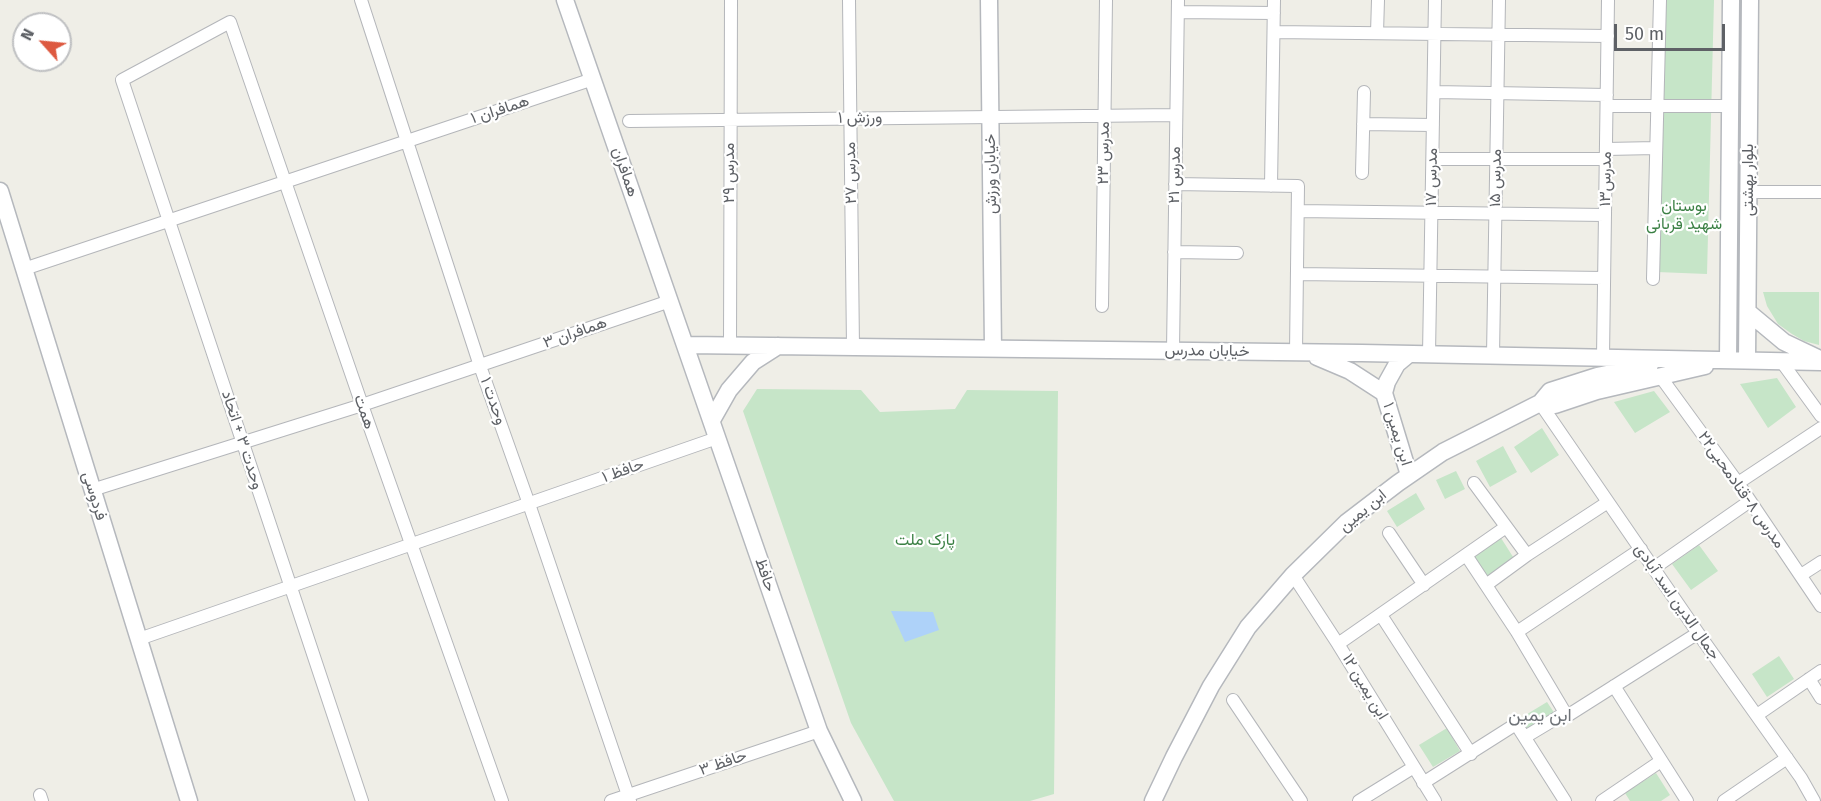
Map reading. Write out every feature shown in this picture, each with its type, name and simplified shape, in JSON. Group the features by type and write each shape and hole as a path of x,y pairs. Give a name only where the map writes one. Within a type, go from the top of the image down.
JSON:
{"main road":[{"name":"همافران","path":"565,0 686,345"},
{"name":"خیابان ورزش","path":"989,0 993,348"},
{"name":"بلوار بهشتی","path":"1728,360 1731,0"},
{"name":"بلوار بهشتی","path":"1747,360 1750,0"},
{"name":"فردوسی","path":"0,191 189,801"},
{"path":"1728,283 1748,283"},
{"path":"1748,312 1784,342 1821,360"},
{"name":"خیابان مدرس","path":"686,345 1821,360"},
{"name":"حافظ","path":"686,345 819,731 853,801"},
{"path":"712,420 729,390 753,362 778,346"},
{"path":"1296,352 1335,364 1363,378 1384,393 1397,364 1409,354"},
{"name":"ابن یمین","path":"1154,801 1211,686 1248,627 1293,575 1347,522 1443,452 1540,403 1550,391 1597,376 1684,359"},
{"name":"خیابان مدرس","path":"1540,403 1555,405 1597,391 1728,360"},
{"name":"ابن یمین ۱","path":"1384,393 1409,475"}],"street":[{"name":"وحدت ۱","path":"361,0 480,366 530,504 629,798"},
{"name":"مدرس ۲۹","path":"730,345 731,0"},
{"name":"مدرس ۲۷","path":"849,0 853,347"},
{"name":"مدرس ۲۳","path":"1102,306 1106,0"},
{"path":"1272,186 1274,0"},
{"path":"1377,33 1378,0"},
{"name":"مدرس ۱۷","path":"1430,354 1435,0"},
{"name":"مدرس ۱۵","path":"1493,355 1499,0"},
{"name":"مدرس۱۳","path":"1603,357 1608,0"},
{"path":"1653,279 1660,0"},
{"path":"1178,6 1274,13"},
{"name":"مدرس ۲۱","path":"1173,350 1178,6"},
{"name":"همت","path":"122,80 230,22 502,801"},
{"path":"1274,32 1608,36"},
{"name":"همافران ۱","path":"24,269 593,79"},
{"name":"وحدت ۳ + اتحاد","path":"122,80 362,801"},
{"path":"1362,173 1364,92"},
{"path":"1434,92 1497,93 1657,106 1730,106"},
{"name":"ورزش ۱","path":"629,121 1176,115"},
{"path":"1363,124 1433,125"},
{"path":"1432,159 1496,159 1606,154 1656,148"},
{"path":"1175,184 1298,186 1296,352"},
{"path":"1749,192 1821,192"},
{"path":"1298,211 1605,215"},
{"path":"1174,252 1237,253"},
{"path":"1297,274 1604,278"},
{"name":"همافران ۳","path":"92,490 243,444 670,301"},
{"path":"1781,361 1821,416"},
{"name":"مدرس ۸-قنادمحبی۲۲","path":"1660,376 1738,483 1821,606"},
{"name":"جمال الدین اسد آبادی","path":"1540,403 1698,633 1802,778 1814,801"},
{"path":"1738,483 1821,428"},
{"name":"حافظ ۱","path":"139,639 717,438"},
{"path":"1474,483 1527,555"},
{"path":"1654,568 1750,501"},
{"path":"1486,585 1608,502"},
{"path":"1338,644 1506,527"},
{"path":"1389,533 1424,585"},
{"path":"1517,632 1641,549"},
{"path":"1466,555 1517,632 1566,714"},
{"path":"1801,575 1821,562"},
{"name":"ابن یمین ۱۲","path":"1293,575 1435,801"},
{"path":"1381,615 1471,754"},
{"path":"1525,737 1614,686 1698,633"},
{"path":"1757,715 1821,671"},
{"path":"1809,679 1821,698"},
{"path":"1614,686 1687,801"},
{"path":"1233,700 1301,801"},
{"path":"1423,783 1516,724 1565,801"},
{"name":"حافظ ۳","path":"611,801 629,798 819,731"},
{"path":"1724,801 1787,758"},
{"path":"1610,799 1661,761"},
{"path":"1366,799 1414,767"}],"green space":[{"name":"بوستان شهید قربانی","path":"1664,0 1714,0 1707,274 1657,272"},
{"path":"1763,292 1819,292 1819,345 1804,341 1778,324 1767,306"},
{"path":"1777,378 1796,407 1768,428 1740,384"},
{"name":"پارک ملت","path":"757,389 861,390 880,412 955,409 967,390 1058,391 1054,794 1030,801 894,801 851,723 743,411"},
{"path":"1654,391 1670,412 1635,433 1614,402"},
{"path":"1542,428 1559,455 1531,473 1514,447"},
{"path":"1503,446 1517,472 1490,487 1476,461"},
{"path":"1456,471 1465,489 1445,499 1436,480"},
{"path":"1416,493 1425,509 1397,527 1387,511"},
{"path":"1501,538 1515,560 1488,578 1473,556"},
{"path":"1699,545 1718,571 1691,590 1672,564"},
{"path":"1779,656 1794,679 1767,697 1752,674"},
{"path":"1547,702 1555,714 1527,732 1519,719"},
{"path":"1447,728 1460,751 1433,767 1419,745"},
{"path":"1656,773 1670,795 1661,801 1630,801 1625,793"}],"water":[{"path":"891,611 933,612 939,630 905,642"}],"district":[{"name":"ابن یمین","path":"1540,716"}]}
